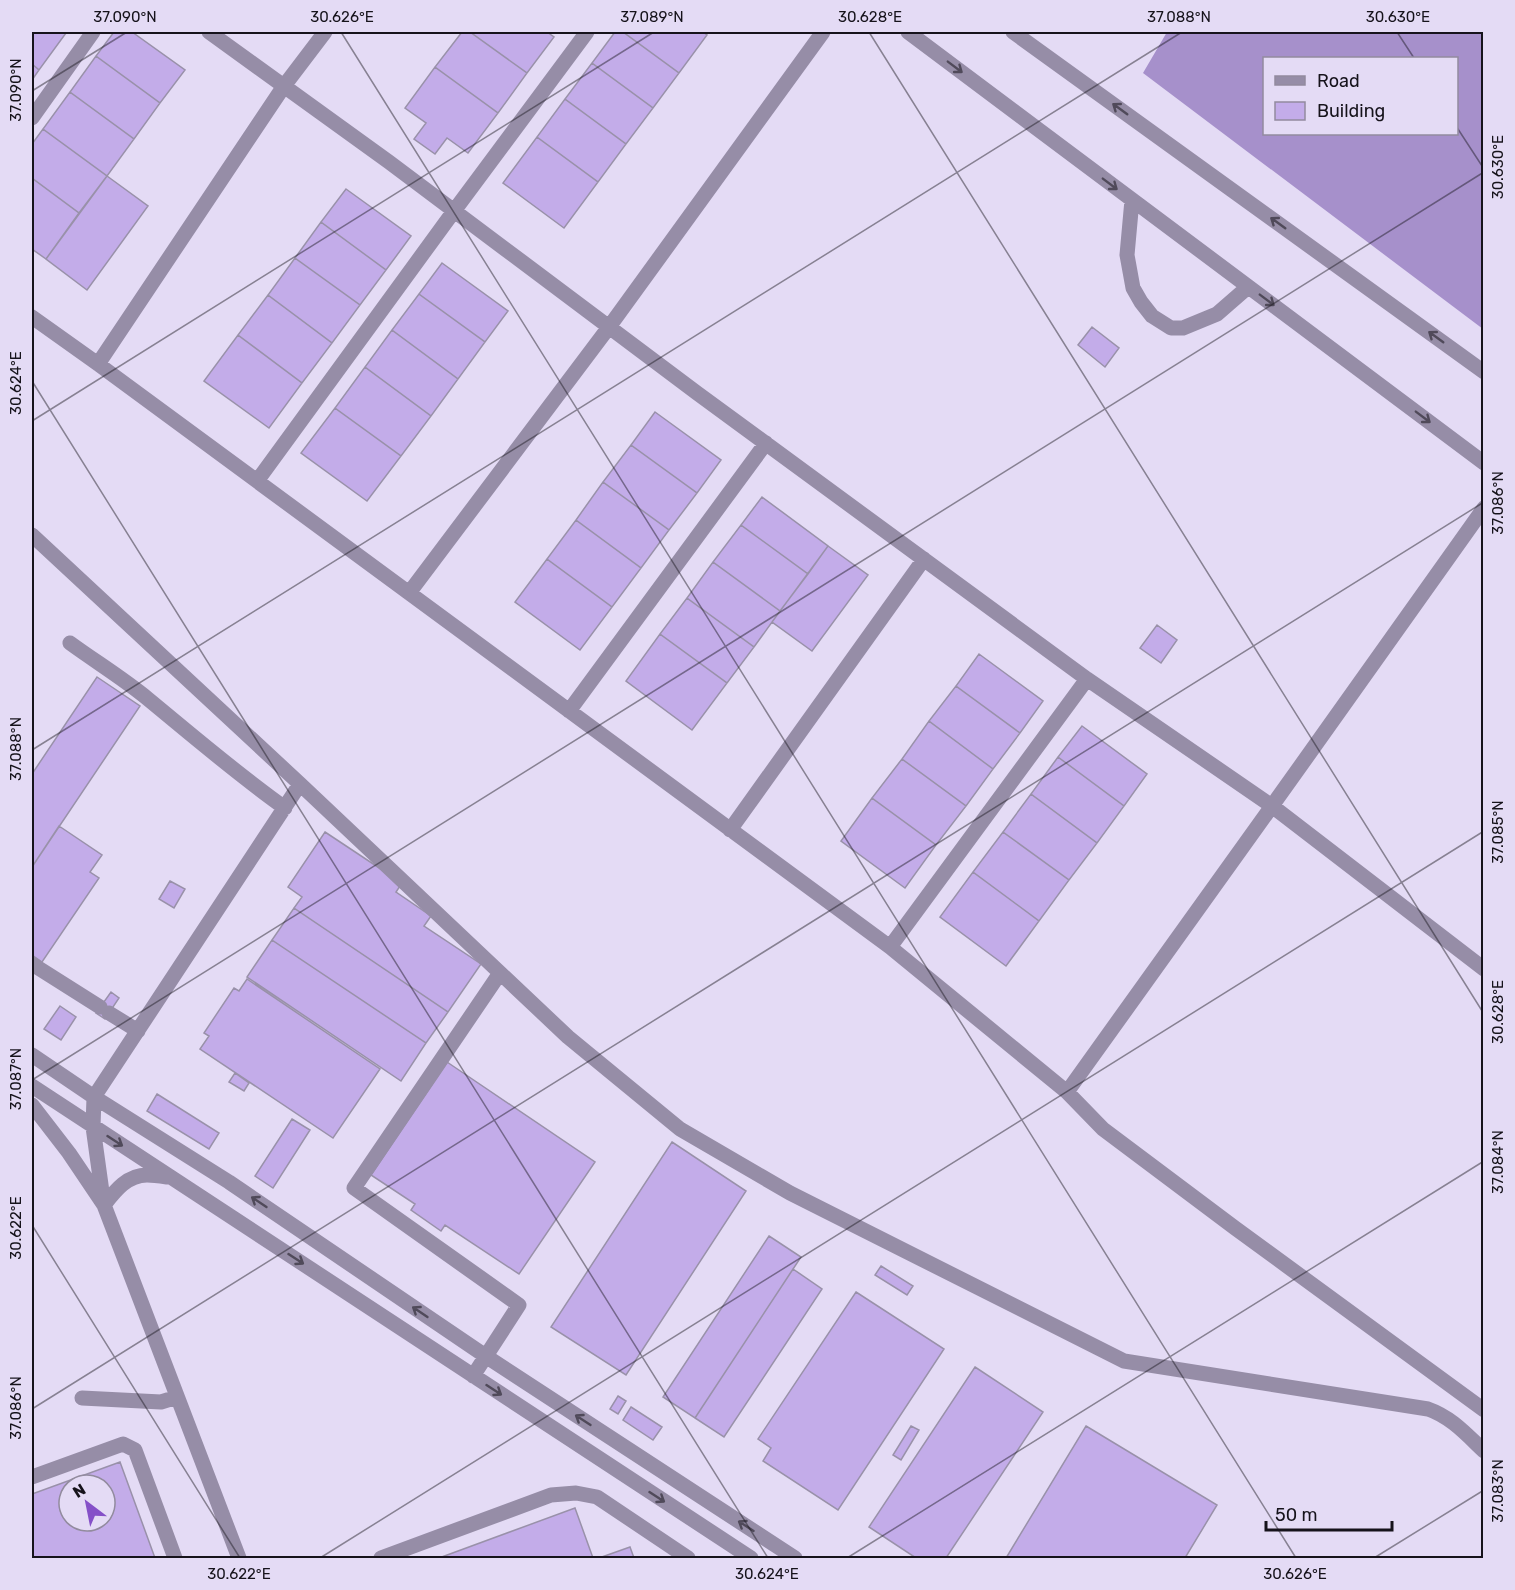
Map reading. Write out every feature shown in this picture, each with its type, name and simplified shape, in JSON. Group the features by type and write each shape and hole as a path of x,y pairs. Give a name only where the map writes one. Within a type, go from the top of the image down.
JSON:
{"street":[{"path":"32,118 93,32"},
{"path":"209,32 454,210 766,444 1088,679 1272,806 1484,969"},
{"path":"98,364 284,86 325,32"},
{"path":"257,482 454,210 587,32"},
{"path":"409,593 609,327 823,32"},
{"path":"908,32 1484,463"},
{"path":"1013,32 1484,372"},
{"path":"1132,200 1127,255 1133,288 1152,316 1171,328 1182,328 1217,314 1248,287"},
{"path":"32,316 890,947 1067,1092 1103,1129 1484,1410"},
{"path":"569,711 766,444"},
{"path":"1067,1092 1484,508"},
{"path":"32,535 568,1037 680,1129 790,1193 1124,1361 1428,1408 1450,1420 1484,1451"},
{"path":"730,830 924,559"},
{"path":"70,643 147,698 251,784 285,808"},
{"path":"890,947 1088,679"},
{"path":"239,1558 104,1205 93,1127 94,1097 300,784"},
{"path":"32,964 138,1030"},
{"path":"473,1376 519,1305 354,1188 500,972"},
{"path":"32,1055 239,1189 487,1357 795,1558"},
{"path":"32,1086 751,1558"},
{"path":"32,1105 69,1153 104,1205"},
{"path":"104,1205 118,1187 132,1179 145,1174 172,1178"},
{"path":"82,1398 161,1402 177,1397"},
{"path":"32,1477 123,1444 135,1450 175,1558"},
{"path":"381,1558 551,1495 564,1493 597,1497 688,1558"}],"shaded area":[{"path":"1167,32 1483,32 1483,329 1143,73"}],"building":[{"path":"32,32 66,33 39,70 32,64"},
{"path":"114,32 132,32 185,70 160,103 96,56"},
{"path":"462,32 470,32 527,73 498,113 435,67"},
{"path":"470,32 547,32 554,37 527,73"},
{"path":"615,32 623,32 679,73 653,108 592,63"},
{"path":"623,32 703,32 707,35 679,73"},
{"path":"96,56 160,103 134,139 70,92"},
{"path":"592,63 653,108 626,144 565,99"},
{"path":"32,64 39,70 32,80"},
{"path":"435,67 498,113 468,153 447,138 435,154 414,139 426,123 405,108"},
{"path":"70,92 134,139 107,176 43,129"},
{"path":"565,99 626,144 598,182 537,137"},
{"path":"43,129 107,176 79,213 32,178 32,144"},
{"path":"537,137 598,182 564,228 503,183"},
{"path":"107,176 148,206 87,290 46,259"},
{"path":"32,178 79,213 46,259 32,249"},
{"path":"346,189 411,236 386,270 321,222"},
{"path":"321,222 386,270 360,305 295,258"},
{"path":"295,258 360,305 332,343 268,295"},
{"path":"442,263 508,311 485,342 419,294"},
{"path":"419,294 485,342 458,379 392,330"},
{"path":"268,295 332,343 302,383 238,335"},
{"path":"1092,327 1119,348 1105,367 1078,345"},
{"path":"392,330 458,379 431,416 365,367"},
{"path":"238,335 302,383 269,428 204,381"},
{"path":"365,367 431,416 401,456 335,408"},
{"path":"335,408 401,456 367,501 301,453"},
{"path":"655,412 721,460 697,493 631,445"},
{"path":"631,445 697,493 669,530 603,482"},
{"path":"603,482 669,530 641,568 576,520"},
{"path":"762,497 828,546 808,574 741,525"},
{"path":"576,520 641,568 612,607 547,559"},
{"path":"741,525 808,574 780,611 713,562"},
{"path":"828,546 868,575 812,651 772,622"},
{"path":"547,559 612,607 580,650 515,602"},
{"path":"713,562 780,611 754,647 687,598"},
{"path":"687,598 754,647 727,683 660,634"},
{"path":"1157,625 1177,640 1161,663 1140,648"},
{"path":"660,634 727,683 692,730 626,681"},
{"path":"979,654 1043,701 1020,733 956,686"},
{"path":"97,677 140,706 32,867 32,774"},
{"path":"956,686 1020,733 993,769 929,721"},
{"path":"929,721 993,769 966,806 902,759"},
{"path":"1082,726 1147,774 1124,806 1058,757"},
{"path":"1058,757 1124,806 1097,843 1031,794"},
{"path":"902,759 966,806 936,845 872,798"},
{"path":"1031,794 1097,843 1069,880 1003,832"},
{"path":"872,798 936,845 905,888 841,841"},
{"path":"59,826 102,855 90,872 99,878 42,962 32,955 32,867"},
{"path":"325,832 402,883 396,892 431,916 424,926 481,964 448,1012 294,908 302,897 288,887"},
{"path":"1003,832 1069,880 1039,921 973,872"},
{"path":"973,872 1039,921 1006,966 940,917"},
{"path":"170,881 185,889 174,908 159,899"},
{"path":"294,908 448,1012 426,1043 272,940"},
{"path":"272,940 426,1043 401,1081 247,977"},
{"path":"247,979 380,1069 333,1138 200,1049 209,1036 204,1033 234,988 239,991"},
{"path":"111,992 119,998 105,1019 96,1013"},
{"path":"60,1006 76,1017 61,1040 44,1029"},
{"path":"447,1062 595,1162 519,1274 445,1225 441,1231 411,1210 415,1204 371,1175"},
{"path":"235,1073 249,1083 244,1091 229,1082"},
{"path":"157,1094 219,1133 209,1149 147,1111"},
{"path":"292,1119 310,1130 273,1188 255,1176"},
{"path":"672,1142 746,1191 626,1375 551,1327"},
{"path":"769,1236 801,1257 695,1418 663,1397"},
{"path":"881,1266 913,1286 907,1295 875,1275"},
{"path":"793,1269 822,1289 724,1437 695,1418"},
{"path":"856,1292 944,1349 838,1510 763,1461 771,1448 758,1439"},
{"path":"975,1367 1043,1412 946,1558 916,1558 869,1527"},
{"path":"618,1396 626,1401 618,1414 610,1409"},
{"path":"631,1407 662,1427 653,1440 623,1420"},
{"path":"911,1426 919,1430 901,1460 893,1455"},
{"path":"1086,1426 1217,1505 1185,1558 1006,1558"},
{"path":"120,1462 155,1558 32,1558 32,1494 57,1485 57,1533 117,1533 117,1473 90,1473"},
{"path":"575,1508 593,1558 439,1558"},
{"path":"630,1547 634,1558 599,1558"}]}
